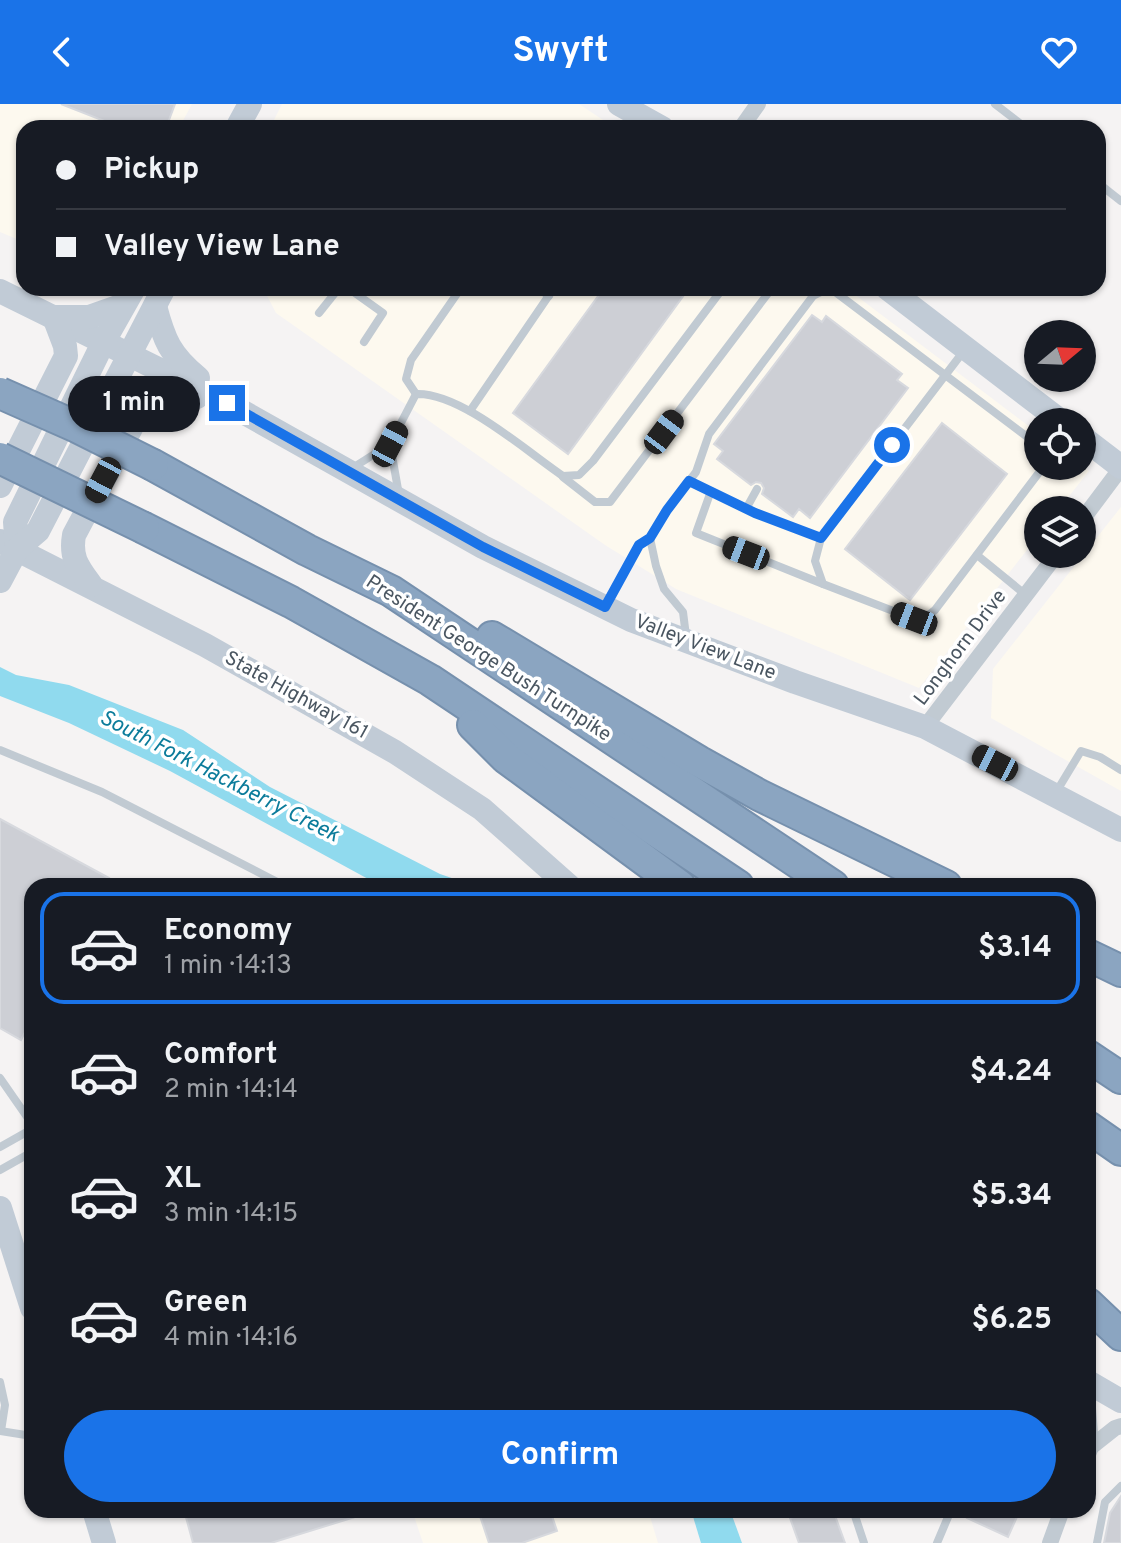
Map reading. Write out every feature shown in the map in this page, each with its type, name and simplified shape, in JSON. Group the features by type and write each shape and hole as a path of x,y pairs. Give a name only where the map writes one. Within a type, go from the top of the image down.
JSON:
{"highway":[{"name":"President George Bush Turnpike","path":"0,393 153,465 307,550 391,591 821,878"},
{"path":"0,458 291,602 430,680 726,878"},
{"path":"391,591 501,641 712,769 930,878"},
{"path":"430,680 506,758 669,878"},
{"path":"1096,959 1121,971"},
{"path":"1096,1061 1121,1078"},
{"path":"1096,1133 1121,1150"},
{"path":"1096,1312 1121,1335"}],"main road":[{"path":"619,104 648,120"},
{"name":"Valley View Lane","path":"0,291 227,403 483,547 605,607 687,641 925,727 1121,830"},
{"path":"897,296 1044,408"},
{"path":"0,486 66,356 54,317 89,317 128,297"},
{"path":"0,581 15,522 128,297"},
{"path":"8,545 38,531 159,297"},
{"path":"159,297 161,331 177,361 227,403"},
{"path":"94,589 74,563 71,549 74,535 147,398 167,391 227,403"},
{"path":"1096,448 1121,467"},
{"name":"State Highway 161","path":"8,545 205,645 395,752 482,809 560,878"},
{"path":"0,1208 24,1283"},
{"path":"1096,1387 1121,1401"},
{"path":"96,1518 104,1543"}],"street":[{"path":"1096,501 1121,467"},
{"name":"Longhorn Drive","path":"925,727 1046,568"},
{"path":"1096,1445 1121,1426"},
{"path":"1050,1543 1059,1518"}],"lane":[{"path":"995,104 1016,120"},
{"path":"319,313 333,296"},
{"path":"359,296 383,313 364,342"},
{"path":"416,394 406,379 411,360 455,296"},
{"path":"470,411 549,296"},
{"path":"563,476 579,475 593,461 717,296"},
{"path":"416,394 431,394 470,411 595,502 610,502 766,296"},
{"path":"605,607 639,545 650,538 696,472 709,434 813,296"},
{"path":"840,296 1024,434"},
{"path":"823,584 815,561 821,538 966,349"},
{"path":"348,471 390,444 416,394"},
{"path":"390,444 400,500"},
{"path":"711,491 696,533 914,619 926,617 935,610 1033,480"},
{"path":"689,481 746,509 821,538"},
{"path":"746,509 757,489"},
{"path":"650,538 664,589 683,612 687,641"},
{"path":"977,555 1026,595"},
{"path":"0,750 102,792 269,878"},
{"path":"1055,795 1081,751 1100,757 1121,770"},
{"path":"0,1078 24,1115"},
{"path":"0,1147 24,1132"},
{"path":"0,1170 24,1156"},
{"path":"0,1382 5,1405 1,1431 24,1435"},
{"path":"1097,1543 1105,1502 1121,1486"},
{"path":"856,1518 864,1543"},
{"path":"937,1543 948,1518"}],"shaded area":[{"path":"0,104 192,104 183,120 16,120 16,239 0,232"},
{"path":"282,104 579,104 603,120 274,120"},
{"path":"267,296 857,296 1024,422 1024,480 1082,480 1069,496 1024,496 1024,554 919,688 676,589 605,545 276,313"},
{"path":"1121,507 1121,791 991,718 993,669 1073,568 1096,568 1096,539"},
{"path":"415,1518 650,1518 658,1543 423,1543"}],"water":[{"name":"South Fork Hackberry Creek","path":"0,667 16,675 69,685 183,730 270,787 452,878 366,878 170,771 69,723 0,696"},
{"path":"693,1518 733,1518 742,1543 701,1543"}],"building":[{"path":"61,104 175,104 169,120 102,120"},
{"path":"598,296 683,296 568,454 513,413"},
{"path":"812,315 822,322 826,316 902,374 897,380 908,388 810,518 799,509 793,517 762,494 764,488 761,483 751,485 717,459 723,451 714,444"},
{"path":"942,423 1007,474 910,600 845,549"},
{"path":"0,819 109,878 24,878 24,1034 21,1040 0,1028"},
{"path":"1121,1496 1121,1543 1104,1543 1110,1513"},
{"path":"186,1518 352,1518 271,1543 193,1543"},
{"path":"481,1518 553,1518 557,1531 522,1543 489,1543"},
{"path":"790,1518 836,1518 845,1543 799,1543"},
{"path":"967,1518 1016,1518 1008,1537"}],"route":[{"path":"227,403 483,547 605,607 639,545 650,538 689,481 755,513 821,538 892,445"}]}
